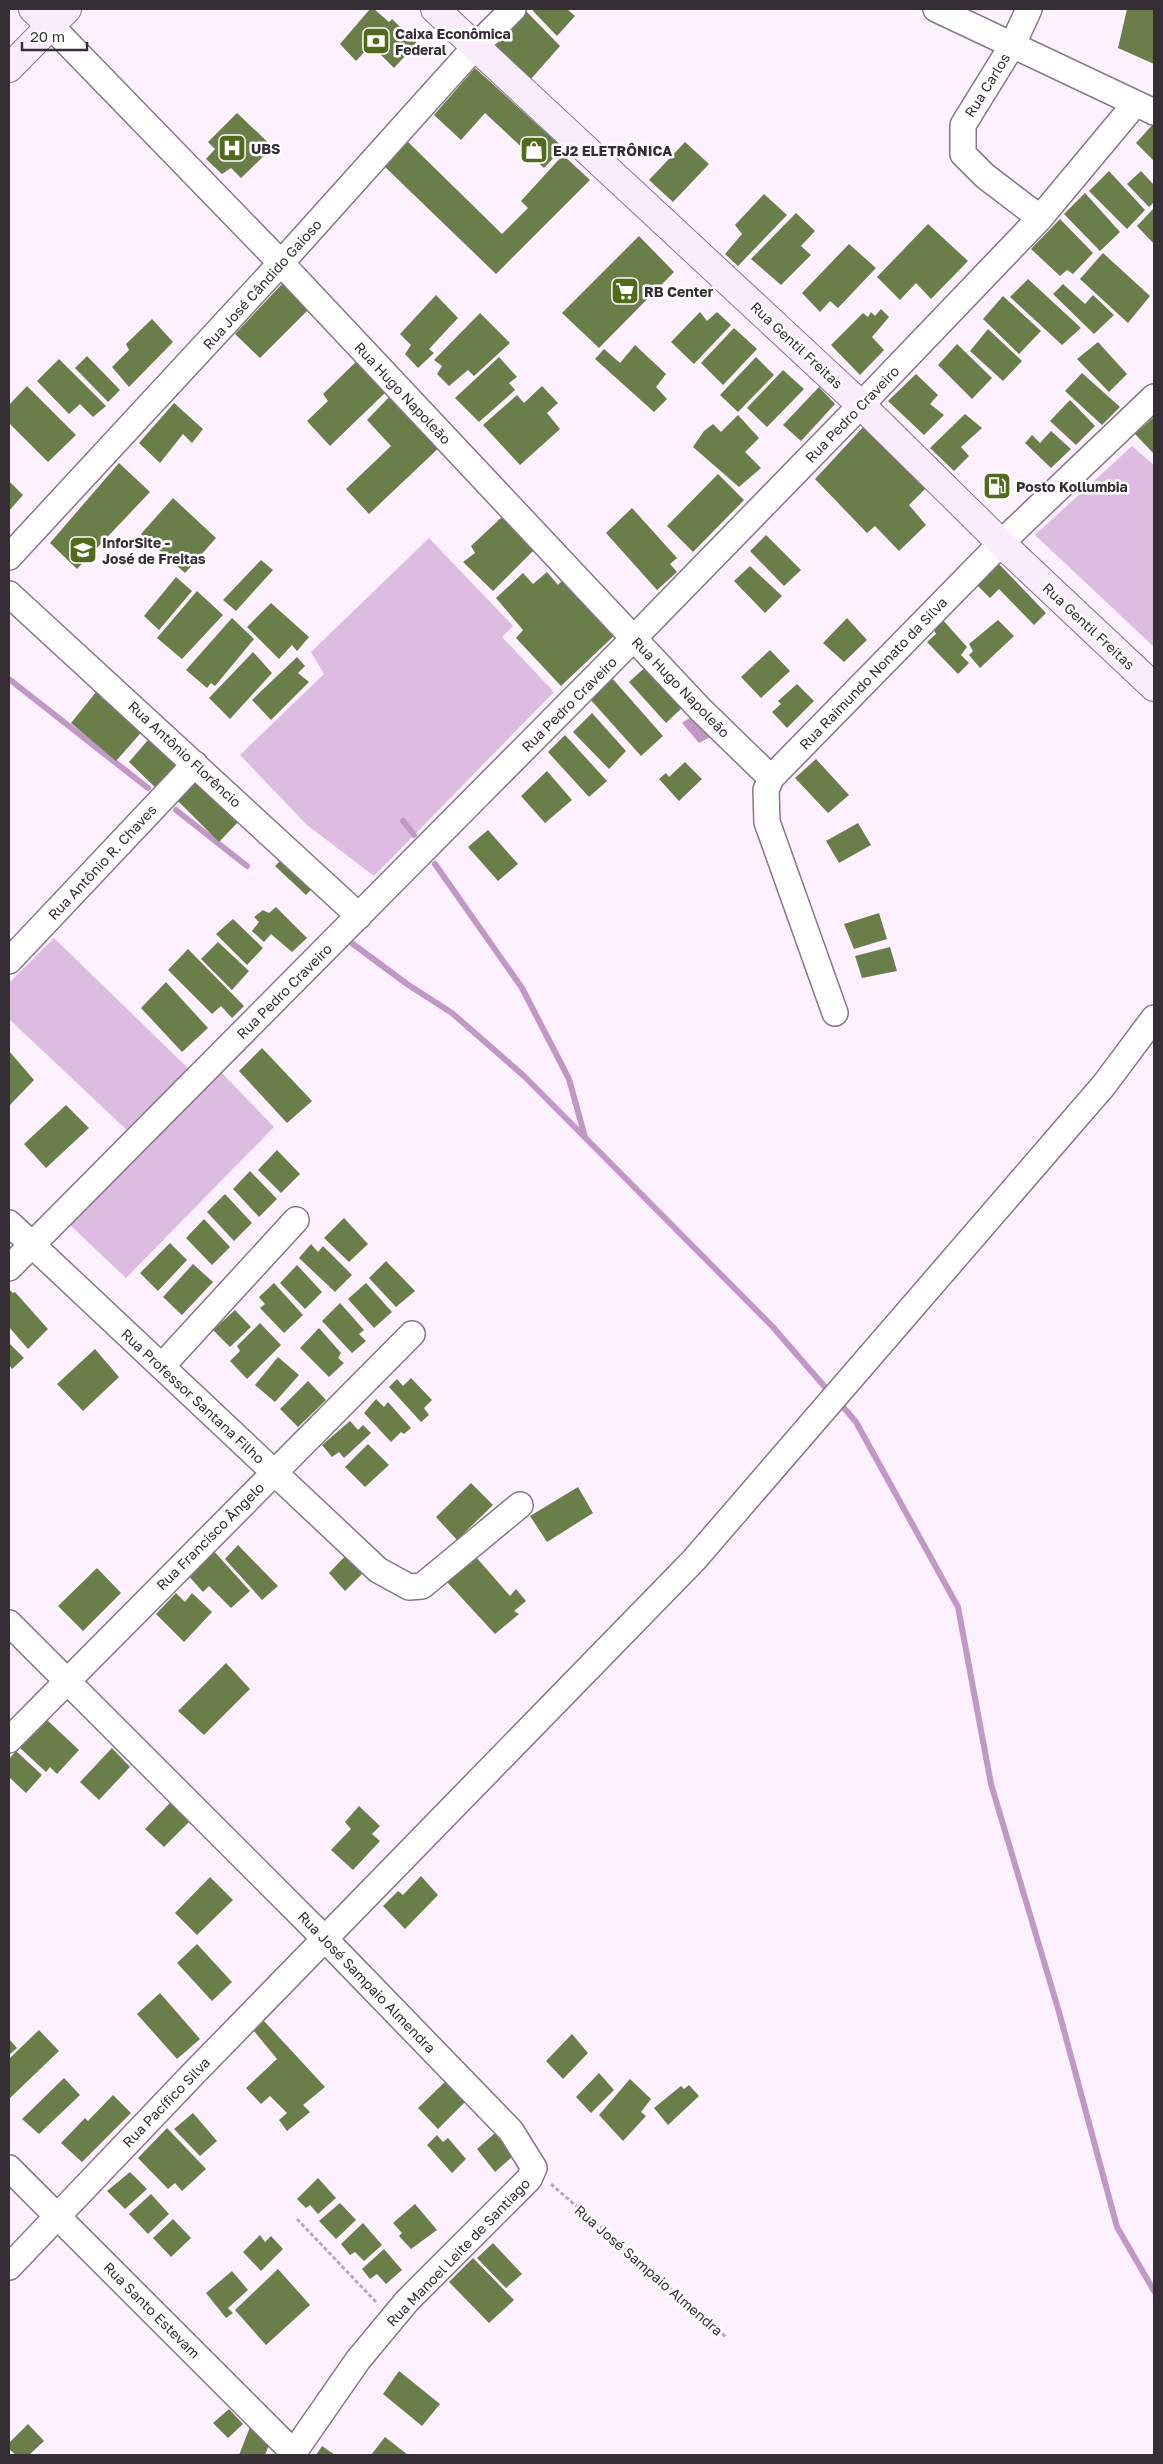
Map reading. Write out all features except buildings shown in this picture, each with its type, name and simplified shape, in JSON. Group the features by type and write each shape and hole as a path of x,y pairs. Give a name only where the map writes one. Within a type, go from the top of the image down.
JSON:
{"main road":[{"name":"Rua Gentil Freitas","path":"435,9 861,405 1001,543 1154,687"},
{"path":"9,68 50,14"}],"street":[{"name":"Rua José Cândido Gaioso","path":"9,557 281,263 475,47 513,9"},
{"path":"936,9 1144,108"},
{"name":"Rua Carlos","path":"1029,9 1012,44 962,125 963,154 985,176 1040,218"},
{"name":"Rua Hugo Napoleão","path":"50,14 634,638 771,778"},
{"name":"Rua Pedro Craveiro","path":"9,1268 634,638 861,405 1144,108"},
{"name":"Rua Raimundo Nonato da Silva","path":"771,778 1001,543 1154,398"},
{"name":"Rua Antônio Florêncio","path":"9,594 359,916"},
{"name":"Rua Antônio R. Chaves","path":"9,961 195,764"},
{"path":"771,778 766,790 767,822 835,1013"},
{"name":"Rua Pacífico Silva","path":"9,2267 324,1939 694,1560 1104,1085 1154,1018"},
{"path":"162,1366 296,1220"},
{"name":"Rua Professor Santana Filho","path":"9,1223 378,1570 409,1587 422,1586 520,1505"},
{"name":"Rua Francisco Ângelo","path":"9,1740 273,1471 412,1334"},
{"name":"Rua José Sampaio Almendra","path":"9,1623 68,1680 324,1939 511,2131 534,2168"},
{"name":"Rua Santo Estevam","path":"9,2168 58,2215 293,2454"},
{"name":"Rua Manoel Leite de Santiago","path":"293,2454 358,2360 407,2301 529,2179 534,2168"}],"path":[{"name":"Rua José Sampaio Almendra","path":"534,2168 726,2337"},
{"path":"297,2219 393,2318"}],"shaded area":[{"path":"1132,446 1154,465 1154,647 1035,535"},
{"path":"429,538 513,626 502,637 554,692 374,876 307,825 240,755 324,674 311,652"},
{"path":"701,710 716,734 699,743 682,723"},
{"path":"54,938 191,1071 130,1133 9,1019 9,983"},
{"path":"221,1072 274,1127 126,1278 68,1223"}],"waterway":[{"path":"9,679 148,788"},
{"path":"176,810 247,866"},
{"path":"403,821 414,835"},
{"path":"435,864 522,988 569,1079 585,1137"},
{"path":"353,944 407,984 452,1013 525,1077 772,1326 831,1394"},
{"path":"838,1401 856,1422 958,1607 991,1784 1059,2012 1117,2227 1154,2291"}],"place":[{"name":"Caixa Econômica Federal","path":"376,41"},
{"name":"UBS","path":"232,148"},
{"name":"EJ2 ELETRÔNICA","path":"534,150"},
{"name":"RB Center","path":"625,291"},
{"name":"Posto Kollumbia","path":"997,486"},
{"name":"InforSite - José de Freitas","path":"83,550"}]}
